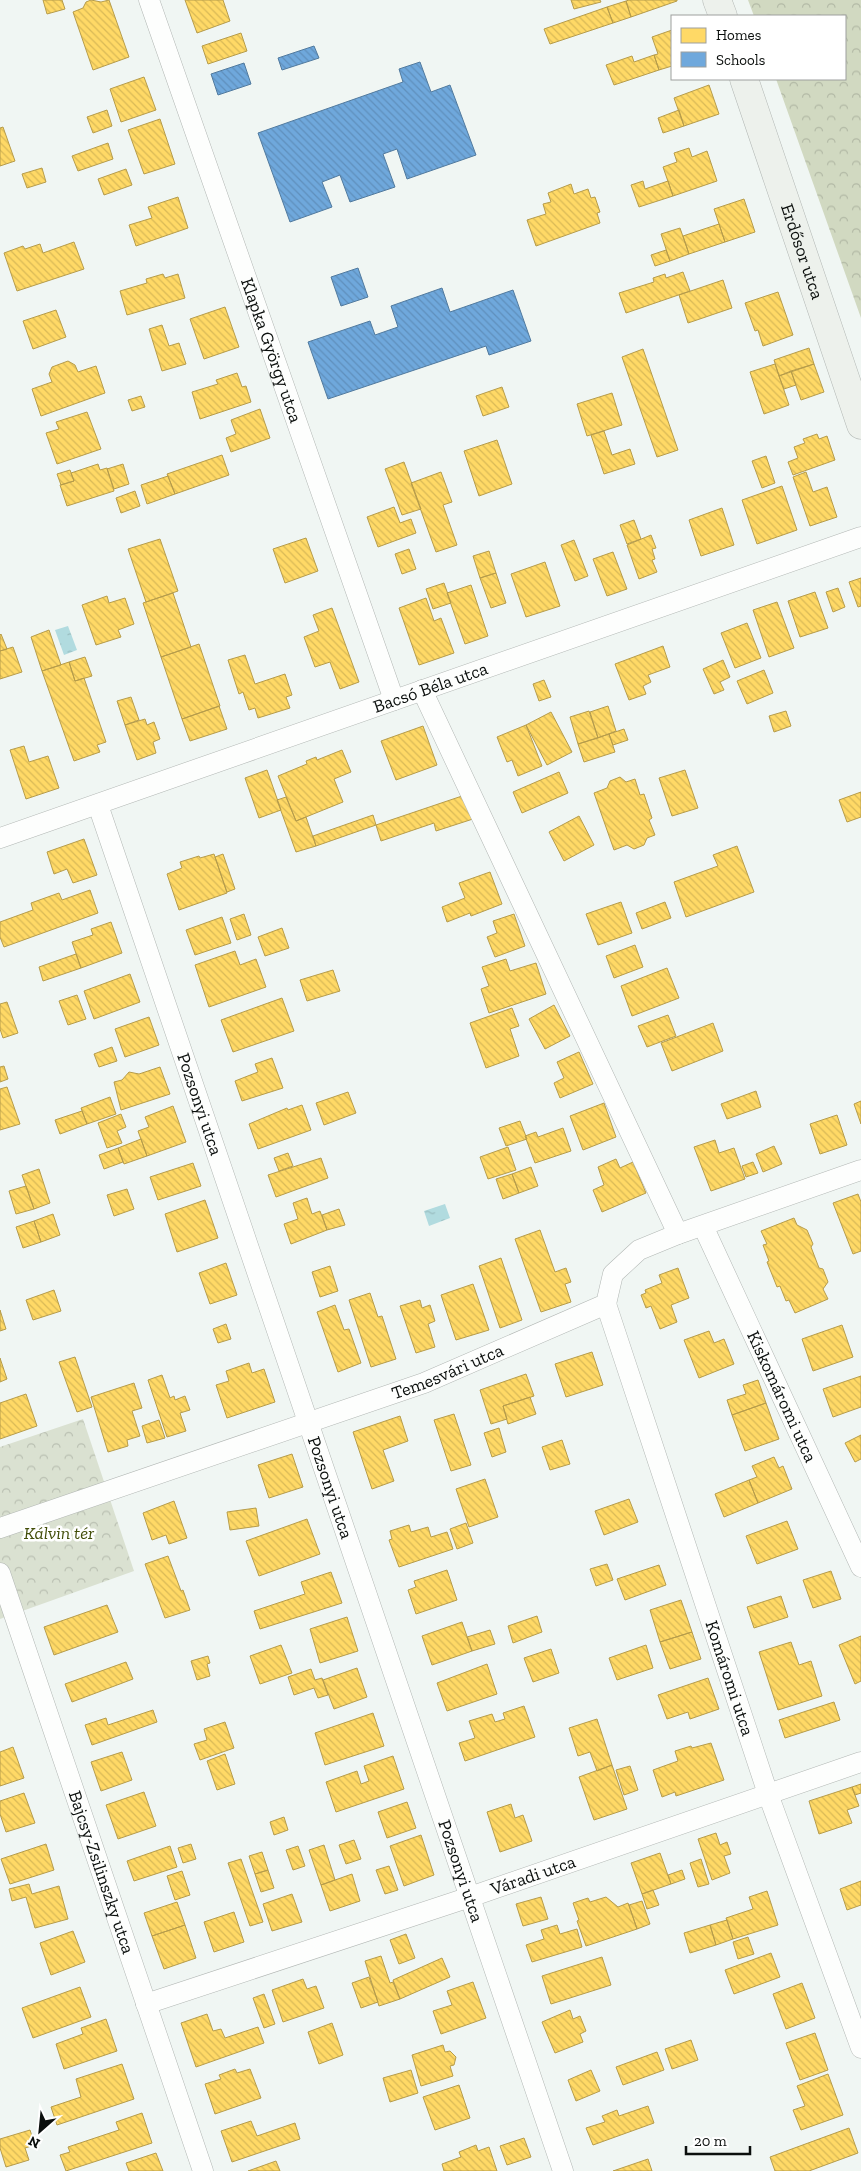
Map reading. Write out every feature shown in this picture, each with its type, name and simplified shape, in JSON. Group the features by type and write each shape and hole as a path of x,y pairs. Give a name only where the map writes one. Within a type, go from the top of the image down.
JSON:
{"street":[{"name":"Klapka György utca","path":"149,0 394,700"},
{"path":"717,0 723,15"},
{"name":"Erdősor utca","path":"744,80 861,424"},
{"name":"Bacsó Béla utca","path":"0,838 861,538"},
{"path":"422,690 678,1234"},
{"name":"Pozsonyi utca","path":"98,805 563,2171"},
{"path":"606,1304 613,1274 638,1250 678,1234 861,1170"},
{"name":"Kiskomáromi utca","path":"703,1226 861,1567"},
{"name":"Temesvári utca","path":"0,1528 424,1383 606,1304"},
{"name":"Komáromi utca","path":"606,1304 768,1794 861,2048"},
{"name":"Bajcsy-Zsilinszky utca","path":"0,1573 203,2171"},
{"name":"Váradi utca","path":"146,2004 470,1897 861,1762"}],"green space":[{"path":"748,0 861,0 861,318 776,80 846,80 846,15 754,15"},
{"name":"Kálvin tér","path":"83,1419 134,1571 0,1619 0,1447"}],"water":[{"path":"68,626 77,650 64,655 55,630"},
{"path":"445,1204 450,1218 429,1226 424,1211"}],"building: Homes":[{"path":"43,0 62,0 65,9 47,14"},
{"path":"91,0 101,2 109,0 129,57 93,70 73,12 83,8 86,2"},
{"path":"185,0 223,0 230,21 197,33"},
{"path":"571,0 600,0 601,2 574,9"},
{"path":"626,1 677,1 631,17"},
{"path":"626,1 631,17 613,23 607,7"},
{"path":"607,7 613,23 550,44 544,29"},
{"path":"671,30 671,66 659,70 654,55 658,54 652,37"},
{"path":"241,33 247,51 208,64 202,46"},
{"path":"654,55 659,70 614,85 606,65 632,56 634,62"},
{"path":"144,77 156,110 121,122 110,89"},
{"path":"709,85 719,114 684,126 674,98"},
{"path":"107,110 112,126 93,133 87,117"},
{"path":"679,110 684,126 663,133 658,118"},
{"path":"160,119 175,164 144,174 128,130"},
{"path":"3,127 15,161 0,166 0,128"},
{"path":"108,143 113,159 78,171 72,156"},
{"path":"689,148 692,157 707,151 717,181 673,196 663,167 677,162 674,153"},
{"path":"42,168 46,182 27,188 22,174"},
{"path":"126,169 132,185 104,195 98,179"},
{"path":"643,181 645,189 668,181 673,196 639,207 631,185"},
{"path":"571,184 574,194 588,189 591,198 595,197 600,212 597,213 600,223 536,246 527,220 546,214 543,204 551,202 548,193"},
{"path":"178,197 188,228 136,246 129,225 152,218 148,207"},
{"path":"744,199 755,232 725,242 714,209"},
{"path":"719,224 725,242 689,254 683,236"},
{"path":"680,228 689,254 670,261 661,234"},
{"path":"74,242 84,269 17,291 4,253 23,246 25,249 40,244 43,253"},
{"path":"666,250 670,261 655,266 651,255"},
{"path":"683,272 690,291 626,313 619,293 654,282 653,278 665,274 666,278"},
{"path":"163,274 165,278 178,274 185,298 127,315 120,291 147,283 146,279"},
{"path":"723,280 732,308 688,323 679,295"},
{"path":"778,292 793,335 763,346 758,330 755,331 745,303"},
{"path":"225,307 239,347 204,359 190,319"},
{"path":"56,310 66,337 33,349 23,321"},
{"path":"162,325 169,346 179,343 186,364 162,371 149,329"},
{"path":"809,348 814,364 779,376 774,360"},
{"path":"643,349 678,450 657,457 622,357"},
{"path":"68,361 75,365 78,372 96,366 105,393 41,416 32,389 52,382 49,374 52,367"},
{"path":"775,364 789,405 764,414 750,372"},
{"path":"814,364 824,392 801,400 791,371"},
{"path":"791,371 796,385 784,389 779,376"},
{"path":"237,373 242,387 246,386 251,402 200,419 192,392 218,384 216,380"},
{"path":"502,387 509,407 483,416 476,396"},
{"path":"612,393 622,425 587,436 577,404"},
{"path":"141,396 145,407 132,411 128,400"},
{"path":"260,409 270,438 231,452 226,438 236,434 231,420"},
{"path":"87,412 101,449 57,464 46,433 59,429 56,422"},
{"path":"604,431 612,455 630,449 635,464 604,474 591,435"},
{"path":"817,434 819,439 827,436 835,460 793,475 788,462 798,458 794,447 805,443 803,439"},
{"path":"497,440 512,484 479,496 464,451"},
{"path":"222,455 229,475 175,494 167,474"},
{"path":"766,456 775,483 762,488 752,461"},
{"path":"404,462 421,509 402,515 385,469"},
{"path":"98,464 100,470 107,468 114,491 67,506 60,485 74,481 71,473"},
{"path":"123,464 129,484 114,489 107,469"},
{"path":"70,470 74,481 61,485 57,474"},
{"path":"441,472 452,502 443,505 457,545 436,552 411,483"},
{"path":"806,472 813,492 827,487 837,517 810,526 793,477"},
{"path":"168,476 175,494 147,504 141,485"},
{"path":"782,486 797,530 757,544 742,500"},
{"path":"135,491 140,506 121,513 116,498"},
{"path":"394,507 400,523 411,519 416,533 378,547 367,517"},
{"path":"722,508 734,545 701,556 689,520"},
{"path":"634,520 641,539 627,544 620,525"},
{"path":"651,535 656,548 652,549 655,559 652,560 657,572 639,579 627,545"},
{"path":"306,538 318,571 285,583 273,549"},
{"path":"160,539 178,591 146,602 128,549"},
{"path":"574,540 588,576 575,581 561,545"},
{"path":"409,549 416,569 402,574 395,554"},
{"path":"489,551 496,573 480,578 473,556"},
{"path":"613,552 627,589 607,596 593,559"},
{"path":"545,562 560,606 526,617 511,574"},
{"path":"496,573 506,603 491,608 480,578"},
{"path":"861,578 861,606 858,607 849,582"},
{"path":"444,583 451,603 433,609 426,589"},
{"path":"471,585 488,636 465,644 447,593"},
{"path":"838,588 845,607 833,612 826,592"},
{"path":"815,592 828,628 800,637 788,601"},
{"path":"173,593 191,647 161,657 143,603"},
{"path":"107,596 109,603 125,598 134,624 118,630 121,637 96,645 82,605"},
{"path":"426,598 434,621 441,618 454,653 419,665 399,608"},
{"path":"777,602 794,648 769,657 753,610"},
{"path":"332,608 359,682 340,689 330,662 315,667 304,637 319,631 313,615"},
{"path":"747,623 761,658 735,668 721,633"},
{"path":"49,630 61,665 42,671 31,637"},
{"path":"0,635 7,649 0,651"},
{"path":"199,644 220,706 182,719 161,657"},
{"path":"663,646 670,667 648,675 651,682 643,686 646,694 629,700 615,664"},
{"path":"13,647 22,672 0,679 0,651"},
{"path":"245,655 255,684 285,674 292,695 286,697 290,708 258,718 255,708 249,710 243,692 239,694 228,660"},
{"path":"85,657 92,676 75,681 69,662"},
{"path":"723,660 730,677 720,682 724,690 714,694 703,669"},
{"path":"69,662 75,681 84,678 106,742 97,745 100,752 74,761 42,671"},
{"path":"764,670 773,693 747,704 737,681"},
{"path":"544,680 551,697 539,701 533,684"},
{"path":"131,697 139,720 125,725 117,701"},
{"path":"219,706 227,729 190,741 182,719"},
{"path":"608,706 616,731 598,738 590,712"},
{"path":"589,711 598,738 578,744 570,717"},
{"path":"786,711 791,726 774,732 769,716"},
{"path":"551,712 572,752 547,765 526,725"},
{"path":"145,719 147,725 154,722 160,739 153,742 156,753 137,760 125,725"},
{"path":"526,725 542,766 518,776 512,760 507,762 497,737"},
{"path":"423,726 437,765 396,780 381,741"},
{"path":"624,729 628,740 613,745 609,734"},
{"path":"609,734 615,752 584,762 578,744"},
{"path":"24,746 29,762 48,756 59,788 26,799 10,750"},
{"path":"342,750 351,772 334,779 343,802 296,821 278,776 307,764 306,761 316,757 317,760"},
{"path":"267,770 281,810 259,818 245,778"},
{"path":"685,770 698,808 672,816 659,778"},
{"path":"559,772 568,793 522,813 513,792"},
{"path":"620,777 626,782 635,779 640,795 644,794 652,818 649,820 655,835 647,838 644,845 634,849 627,845 614,850 594,793 607,788 610,781"},
{"path":"861,792 861,817 847,822 839,800"},
{"path":"465,795 476,818 436,831 434,823 381,841 376,825"},
{"path":"286,797 296,821 306,817 316,846 296,852 277,800"},
{"path":"373,815 376,825 316,846 313,836"},
{"path":"579,816 594,845 564,861 549,832"},
{"path":"84,839 97,875 73,883 67,869 54,874 47,852"},
{"path":"737,846 754,892 686,917 674,882 718,866 713,855"},
{"path":"214,854 227,893 179,910 167,874 182,868 180,862"},
{"path":"223,854 235,889 227,892 215,857"},
{"path":"490,872 502,904 471,916 470,913 447,922 442,907 465,898 459,883"},
{"path":"90,890 98,913 4,947 0,937 0,922 33,910 31,903 59,893 62,900"},
{"path":"621,902 632,933 598,945 586,914"},
{"path":"665,902 671,918 642,929 636,913"},
{"path":"244,914 251,935 237,940 230,919"},
{"path":"514,914 525,946 495,957 487,937 497,933 493,921"},
{"path":"222,917 231,943 195,955 186,930"},
{"path":"111,922 122,953 81,968 72,942 93,935 91,929"},
{"path":"282,928 289,948 265,956 258,937"},
{"path":"635,945 643,967 614,978 606,956"},
{"path":"235,951 240,965 256,959 266,987 209,1007 195,965"},
{"path":"76,954 81,968 43,981 39,967"},
{"path":"506,959 510,971 536,963 546,994 489,1013 481,989 489,986 482,967"},
{"path":"667,968 679,998 632,1016 621,986"},
{"path":"333,970 340,991 307,1001 300,980"},
{"path":"130,974 140,1002 94,1019 84,991"},
{"path":"77,995 86,1019 68,1025 59,1001"},
{"path":"282,998 294,1031 233,1052 221,1020"},
{"path":"7,1002 18,1033 3,1038 0,1029 0,1004"},
{"path":"554,1005 570,1036 545,1049 529,1019"},
{"path":"512,1008 519,1026 510,1029 519,1056 486,1068 470,1023"},
{"path":"668,1015 676,1036 647,1047 638,1026"},
{"path":"149,1017 159,1045 125,1057 115,1029"},
{"path":"713,1023 723,1051 672,1071 661,1043"},
{"path":"112,1047 117,1061 99,1067 94,1054"},
{"path":"579,1052 593,1084 560,1098 554,1083 564,1078 557,1062"},
{"path":"272,1058 283,1088 242,1101 235,1081 258,1072 255,1064"},
{"path":"4,1066 8,1079 0,1082 0,1067"},
{"path":"160,1067 170,1094 121,1110 114,1082 122,1080 129,1072 139,1074"},
{"path":"7,1087 20,1124 0,1130 0,1089"},
{"path":"756,1091 761,1107 727,1119 721,1104"},
{"path":"348,1092 356,1113 324,1125 316,1103"},
{"path":"110,1097 116,1114 87,1124 81,1108"},
{"path":"861,1101 861,1124 854,1104"},
{"path":"604,1103 616,1137 583,1150 570,1116"},
{"path":"302,1105 311,1130 258,1149 249,1124 287,1108 288,1110"},
{"path":"173,1106 186,1142 147,1156 138,1131 149,1127 145,1117"},
{"path":"82,1111 87,1124 60,1134 55,1120"},
{"path":"121,1114 126,1127 117,1131 122,1143 107,1148 98,1123"},
{"path":"837,1115 847,1145 820,1154 810,1124"},
{"path":"520,1121 527,1139 506,1146 499,1128"},
{"path":"563,1128 571,1151 535,1163 525,1136 536,1132 538,1137"},
{"path":"141,1139 147,1156 124,1164 118,1148"},
{"path":"715,1140 719,1153 734,1148 745,1179 711,1191 694,1147"},
{"path":"774,1146 782,1164 763,1172 756,1154"},
{"path":"508,1147 516,1170 488,1179 480,1157"},
{"path":"118,1148 123,1162 104,1169 99,1155"},
{"path":"288,1153 293,1166 279,1171 274,1158"},
{"path":"321,1158 328,1178 276,1197 268,1175"},
{"path":"616,1159 620,1168 633,1162 646,1193 602,1212 593,1190 604,1185 598,1167"},
{"path":"753,1162 758,1173 746,1177 742,1166"},
{"path":"193,1163 201,1186 158,1200 150,1177"},
{"path":"531,1167 538,1186 519,1193 512,1174"},
{"path":"39,1169 50,1203 34,1209 22,1175"},
{"path":"512,1174 519,1193 503,1199 496,1179"},
{"path":"26,1186 34,1209 16,1214 9,1191"},
{"path":"127,1189 134,1209 114,1216 107,1195"},
{"path":"858,1194 861,1202 861,1251 853,1254 833,1203"},
{"path":"307,1198 312,1214 320,1211 327,1230 291,1244 284,1224 298,1219 293,1203"},
{"path":"205,1200 218,1238 177,1252 165,1214"},
{"path":"339,1209 345,1225 327,1230 322,1215"},
{"path":"53,1214 60,1235 41,1242 34,1221"},
{"path":"794,1218 797,1225 807,1230 813,1244 811,1247 819,1268 823,1269 828,1282 823,1289 828,1299 795,1313 789,1300 786,1301 780,1286 777,1287 767,1262 769,1261 763,1245 767,1244 761,1231"},
{"path":"34,1221 41,1242 23,1248 16,1227"},
{"path":"540,1230 555,1272 566,1268 571,1282 565,1284 571,1302 541,1312 515,1239"},
{"path":"501,1258 522,1320 500,1328 479,1266"},
{"path":"226,1263 237,1295 210,1304 199,1273"},
{"path":"330,1266 338,1291 320,1297 312,1272"},
{"path":"678,1268 689,1298 671,1305 677,1322 660,1329 651,1306 646,1308 641,1295 646,1293 645,1290 662,1283 659,1275"},
{"path":"473,1284 489,1330 456,1340 441,1295"},
{"path":"54,1290 61,1311 33,1320 26,1300"},
{"path":"370,1293 378,1317 382,1316 396,1359 371,1367 349,1300"},
{"path":"420,1300 422,1308 430,1305 435,1321 428,1324 435,1347 416,1353 400,1306"},
{"path":"335,1305 344,1330 349,1329 361,1363 338,1372 317,1312"},
{"path":"0,1310 6,1329 0,1331"},
{"path":"226,1324 231,1339 218,1343 213,1329"},
{"path":"842,1325 853,1357 813,1371 802,1339"},
{"path":"709,1331 714,1343 724,1339 734,1364 699,1378 684,1340"},
{"path":"592,1352 603,1385 566,1397 555,1364"},
{"path":"75,1357 92,1407 77,1412 59,1362"},
{"path":"0,1358 7,1379 0,1382"},
{"path":"249,1363 252,1373 264,1369 275,1402 227,1418 216,1385 229,1381 226,1371"},
{"path":"526,1374 534,1396 503,1406 507,1419 491,1424 480,1390"},
{"path":"162,1375 170,1398 174,1396 175,1400 185,1396 190,1410 180,1413 186,1431 167,1437 148,1380"},
{"path":"861,1376 861,1407 833,1417 823,1389"},
{"path":"758,1380 766,1403 732,1415 727,1400 746,1394 743,1385"},
{"path":"134,1383 142,1408 132,1411 140,1436 127,1440 128,1446 108,1452 91,1397"},
{"path":"26,1394 37,1426 0,1439 0,1403"},
{"path":"530,1397 536,1414 508,1424 503,1406"},
{"path":"766,1403 779,1439 745,1451 732,1415"},
{"path":"454,1414 471,1465 451,1471 434,1420"},
{"path":"400,1416 408,1441 383,1450 394,1481 372,1489 353,1432"},
{"path":"159,1420 165,1438 147,1443 142,1426"},
{"path":"499,1428 506,1452 492,1457 484,1433"},
{"path":"861,1435 861,1459 855,1462 845,1443"},
{"path":"562,1440 570,1464 550,1470 542,1447"},
{"path":"292,1454 303,1487 269,1498 258,1465"},
{"path":"774,1457 779,1468 783,1466 792,1489 758,1503 749,1480 757,1477 752,1466"},
{"path":"485,1479 498,1517 469,1527 456,1489"},
{"path":"749,1480 758,1503 724,1517 715,1494"},
{"path":"629,1499 638,1522 604,1535 595,1511"},
{"path":"174,1501 187,1538 169,1544 166,1535 152,1540 143,1513"},
{"path":"256,1508 259,1526 230,1530 227,1512"},
{"path":"307,1519 320,1554 259,1576 246,1541"},
{"path":"787,1521 798,1549 757,1564 746,1536"},
{"path":"466,1523 473,1543 457,1549 450,1529"},
{"path":"409,1525 411,1532 428,1527 431,1537 447,1532 453,1549 399,1567 389,1540 392,1539 390,1531"},
{"path":"168,1556 190,1610 165,1618 145,1564"},
{"path":"607,1564 613,1580 596,1586 590,1569"},
{"path":"659,1565 666,1585 625,1600 617,1579"},
{"path":"447,1570 457,1600 416,1614 408,1590 416,1587 414,1581"},
{"path":"831,1571 841,1599 813,1608 803,1580"},
{"path":"331,1572 342,1603 260,1629 254,1611 305,1594 301,1582"},
{"path":"781,1596 788,1617 754,1628 747,1607"},
{"path":"681,1600 692,1632 660,1642 650,1610"},
{"path":"107,1605 118,1632 54,1655 44,1627"},
{"path":"537,1616 542,1632 513,1643 508,1626"},
{"path":"347,1617 358,1651 320,1663 310,1629"},
{"path":"462,1622 472,1651 432,1665 422,1636"},
{"path":"490,1630 495,1644 472,1651 467,1637"},
{"path":"692,1632 701,1659 670,1669 660,1642"},
{"path":"861,1636 861,1681 855,1684 839,1645"},
{"path":"791,1642 799,1665 811,1661 822,1696 778,1710 759,1652"},
{"path":"281,1645 292,1673 260,1684 250,1656"},
{"path":"646,1645 653,1668 617,1680 609,1658"},
{"path":"551,1649 559,1673 533,1682 524,1658"},
{"path":"208,1656 210,1663 207,1664 210,1676 197,1680 191,1661"},
{"path":"126,1662 133,1679 72,1702 65,1684"},
{"path":"487,1664 497,1694 447,1711 437,1683"},
{"path":"357,1668 367,1697 334,1709 323,1680"},
{"path":"311,1669 315,1680 322,1678 328,1695 318,1698 314,1688 294,1695 288,1677"},
{"path":"708,1678 719,1709 690,1719 688,1712 667,1719 658,1695"},
{"path":"834,1702 840,1720 785,1738 779,1720"},
{"path":"524,1706 535,1737 465,1761 459,1743 475,1738 469,1721 492,1714 495,1722 505,1719 503,1713"},
{"path":"153,1710 157,1722 92,1745 85,1725 106,1718 108,1725"},
{"path":"373,1713 384,1746 325,1765 315,1733"},
{"path":"597,1719 612,1765 597,1771 590,1752 578,1756 569,1728"},
{"path":"225,1722 234,1748 200,1760 194,1744 207,1740 204,1729"},
{"path":"711,1743 724,1780 676,1796 675,1792 662,1797 653,1770 678,1761 675,1751"},
{"path":"13,1747 24,1778 0,1786 0,1752"},
{"path":"122,1752 132,1780 101,1791 91,1762"},
{"path":"225,1754 235,1784 217,1790 207,1761"},
{"path":"393,1756 404,1789 336,1812 326,1782 357,1771 361,1784 369,1781 364,1766"},
{"path":"612,1765 627,1809 594,1820 579,1777"},
{"path":"630,1766 638,1790 624,1795 616,1770"},
{"path":"861,1784 861,1793 855,1795 852,1787"},
{"path":"852,1787 859,1806 847,1810 852,1823 819,1834 809,1801"},
{"path":"144,1792 156,1826 118,1839 106,1805"},
{"path":"24,1793 35,1823 6,1832 0,1814 0,1801"},
{"path":"407,1802 416,1828 387,1838 378,1812"},
{"path":"511,1804 515,1818 523,1815 532,1841 500,1852 487,1812"},
{"path":"284,1817 288,1830 274,1835 270,1822"},
{"path":"716,1833 720,1845 727,1842 731,1854 724,1856 730,1873 712,1880 698,1839"},
{"path":"421,1835 434,1875 404,1886 390,1846"},
{"path":"354,1840 361,1859 346,1864 339,1845"},
{"path":"46,1844 54,1870 10,1884 1,1859"},
{"path":"191,1844 196,1859 183,1863 178,1848"},
{"path":"324,1845 335,1880 321,1885 309,1850"},
{"path":"170,1846 177,1867 134,1881 127,1861"},
{"path":"298,1846 305,1866 293,1870 286,1850"},
{"path":"262,1852 268,1870 255,1874 249,1856"},
{"path":"660,1853 671,1884 642,1894 631,1863"},
{"path":"241,1859 263,1922 250,1926 228,1863"},
{"path":"701,1859 709,1884 698,1887 690,1863"},
{"path":"389,1866 398,1890 385,1894 376,1870"},
{"path":"268,1870 274,1888 261,1892 255,1874"},
{"path":"682,1870 685,1879 671,1884 668,1875"},
{"path":"182,1871 190,1895 175,1900 167,1876"},
{"path":"352,1874 360,1901 330,1911 321,1885"},
{"path":"861,1881 861,1905 847,1910 840,1889"},
{"path":"29,1884 32,1894 59,1886 68,1919 35,1928 26,1897 12,1901 9,1889"},
{"path":"653,1890 659,1905 647,1909 642,1894"},
{"path":"767,1891 778,1925 733,1939 726,1918 753,1909 749,1897"},
{"path":"292,1894 302,1922 272,1931 263,1904"},
{"path":"541,1897 548,1919 523,1926 516,1904"},
{"path":"606,1897 618,1907 628,1903 637,1929 586,1946 573,1903 588,1898 590,1902"},
{"path":"642,1901 650,1924 637,1929 629,1905"},
{"path":"177,1902 185,1925 152,1936 144,1913"},
{"path":"234,1912 244,1942 214,1952 204,1922"},
{"path":"727,1920 733,1939 716,1945 710,1925"},
{"path":"185,1925 196,1958 164,1969 152,1936"},
{"path":"557,1925 560,1934 577,1929 582,1947 532,1962 526,1945 544,1939 541,1930"},
{"path":"710,1925 716,1945 690,1953 684,1933"},
{"path":"73,1931 85,1962 51,1975 40,1943"},
{"path":"406,1934 415,1958 399,1964 390,1940"},
{"path":"748,1937 754,1954 738,1959 733,1942"},
{"path":"771,1953 780,1977 734,1994 725,1970"},
{"path":"381,1956 390,1983 393,1982 400,1999 379,2006 365,1961"},
{"path":"602,1957 611,1985 551,2004 542,1976"},
{"path":"442,1958 450,1977 400,1999 393,1980"},
{"path":"369,1977 378,2002 361,2008 352,1983"},
{"path":"303,1979 307,1989 316,1986 324,2008 283,2022 272,1990"},
{"path":"473,1982 486,2018 441,2034 433,2011 452,2005 447,1991"},
{"path":"802,1983 815,2018 786,2029 773,1994"},
{"path":"80,1987 91,2017 33,2038 22,2008"},
{"path":"264,1994 275,2024 264,2028 253,1998"},
{"path":"570,2010 573,2019 580,2016 586,2031 580,2034 583,2042 555,2053 542,2022"},
{"path":"207,2014 213,2031 221,2029 225,2038 258,2027 264,2043 196,2067 181,2023"},
{"path":"106,2019 117,2051 64,2069 56,2044 83,2034 81,2028"},
{"path":"332,2023 343,2055 319,2064 308,2032"},
{"path":"815,2033 828,2070 800,2080 786,2043"},
{"path":"691,2040 698,2060 672,2069 665,2049"},
{"path":"443,2045 445,2052 450,2051 456,2057 454,2065 450,2066 453,2076 421,2086 412,2055"},
{"path":"657,2052 664,2070 623,2085 616,2067"},
{"path":"122,2064 134,2099 57,2125 51,2107 81,2097 76,2079"},
{"path":"235,2069 237,2073 250,2069 261,2098 215,2114 205,2084 221,2079 219,2075"},
{"path":"411,2070 418,2093 390,2102 383,2078"},
{"path":"591,2070 600,2091 576,2101 568,2080"},
{"path":"828,2074 843,2115 801,2130 793,2110 805,2106 797,2086"},
{"path":"459,2085 470,2118 435,2130 423,2097"},
{"path":"648,2106 654,2123 593,2145 586,2128 605,2122 602,2116 617,2110 619,2116"},
{"path":"142,2113 152,2143 66,2171 60,2155 70,2152 68,2147 119,2130 116,2122"},
{"path":"251,2121 257,2136 295,2123 300,2139 232,2162 221,2131"},
{"path":"849,2128 858,2153 809,2171 775,2171 770,2157"},
{"path":"30,2130 35,2145 25,2148 29,2160 6,2167 0,2148 0,2139"},
{"path":"524,2138 531,2157 507,2165 500,2146"},
{"path":"476,2145 478,2151 489,2147 497,2171 444,2171 442,2164 461,2157 459,2152"},
{"path":"156,2153 163,2171 129,2171 126,2163"},
{"path":"648,2159 652,2171 613,2171"},
{"path":"276,2161 280,2171 248,2171"}],"building: Schools":[{"path":"314,46 319,58 282,70 278,58"},
{"path":"420,62 431,92 450,85 476,155 407,179 397,149 383,154 395,187 350,202 340,175 322,182 332,207 290,222 258,133 403,82 399,69"},
{"path":"244,63 251,84 218,95 211,74"},
{"path":"358,268 368,297 341,306 331,277"},
{"path":"442,288 450,312 513,290 531,341 489,355 486,346 328,399 308,342 370,321 375,335 398,327 391,306"}]}
